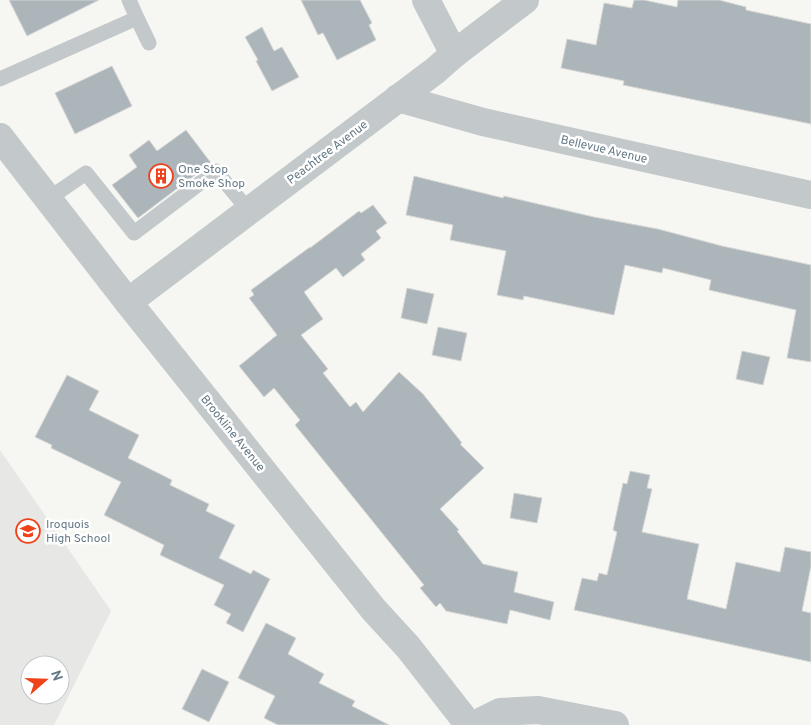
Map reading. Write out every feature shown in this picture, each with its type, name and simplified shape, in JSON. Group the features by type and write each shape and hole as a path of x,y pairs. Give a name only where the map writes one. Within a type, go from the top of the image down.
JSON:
{"street":[{"path":"426,0 454,54"},
{"name":"Peachtree Avenue","path":"128,302 525,0"},
{"name":"Bellevue Avenue","path":"398,98 483,122 811,194"},
{"name":"Brookline Avenue","path":"0,137 128,302 374,610 408,647 469,725"},
{"path":"474,725 500,712 538,710 615,725"}],"lane":[{"path":"129,0 148,43"},
{"path":"0,80 137,18"},
{"path":"48,199 86,173 134,233 216,171 249,211"}],"shaded area":[{"name":"Iroquois High School","path":"0,450 111,611 70,693 70,655 20,655 20,705 64,705 54,725 0,725"}],"building":[{"path":"9,0 99,0 27,36"},
{"path":"301,0 360,0 372,23 369,25 376,40 337,60 323,33 318,35"},
{"path":"634,0 644,0 677,7 678,0 719,0 746,7 746,10 811,24 811,124 623,85 624,81 561,68 567,39 596,45 604,3 632,8"},
{"path":"262,27 274,51 282,47 299,77 272,91 245,37"},
{"path":"112,66 132,106 75,134 55,93"},
{"name":"One Stop Smoke Shop","path":"186,130 211,163 138,218 112,185 137,167 129,155 149,140 157,151"},
{"path":"414,176 503,198 504,196 594,217 658,229 722,246 811,265 811,362 787,358 796,310 709,290 711,280 663,268 662,273 625,265 614,315 524,296 523,300 497,295 506,251 450,240 453,225 406,215"},
{"path":"373,205 387,223 376,231 381,238 361,254 365,260 343,277 336,268 304,292 323,319 301,335 328,369 323,373 350,407 356,402 363,412 399,372 423,394 462,443 460,444 484,468 440,509 459,530 457,531 483,564 518,572 514,592 554,602 550,620 510,610 507,624 446,611 440,603 436,607 420,588 424,585 295,425 300,420 274,388 264,397 239,366 277,335 249,298 254,295 251,290 359,211 361,213"},
{"path":"407,288 434,294 427,324 401,318"},
{"path":"438,327 467,333 461,361 432,355"},
{"path":"742,351 770,357 763,385 736,379"},
{"path":"67,375 99,391 89,410 139,435 128,458 172,480 170,485 209,504 206,511 235,525 219,558 251,574 253,570 270,579 243,632 226,623 231,614 214,605 224,585 160,555 164,545 104,515 121,482 51,448 52,445 35,437"},
{"path":"630,471 650,475 647,488 652,489 642,532 699,544 687,599 726,609 736,562 780,572 785,547 811,552 811,566 802,611 811,613 811,662 574,610 582,578 597,581 599,573 607,575 617,532 613,530 623,483 627,484"},
{"path":"514,493 542,498 537,523 510,518"},
{"path":"266,623 296,638 288,654 324,674 319,683 355,701 352,706 389,725 278,725 264,718 275,696 238,678"},
{"path":"202,669 229,682 209,722 182,709"}],"place":[{"name":"One Stop Smoke Shop","path":"161,176"},
{"name":"Iroquois High School","path":"28,531"}]}
